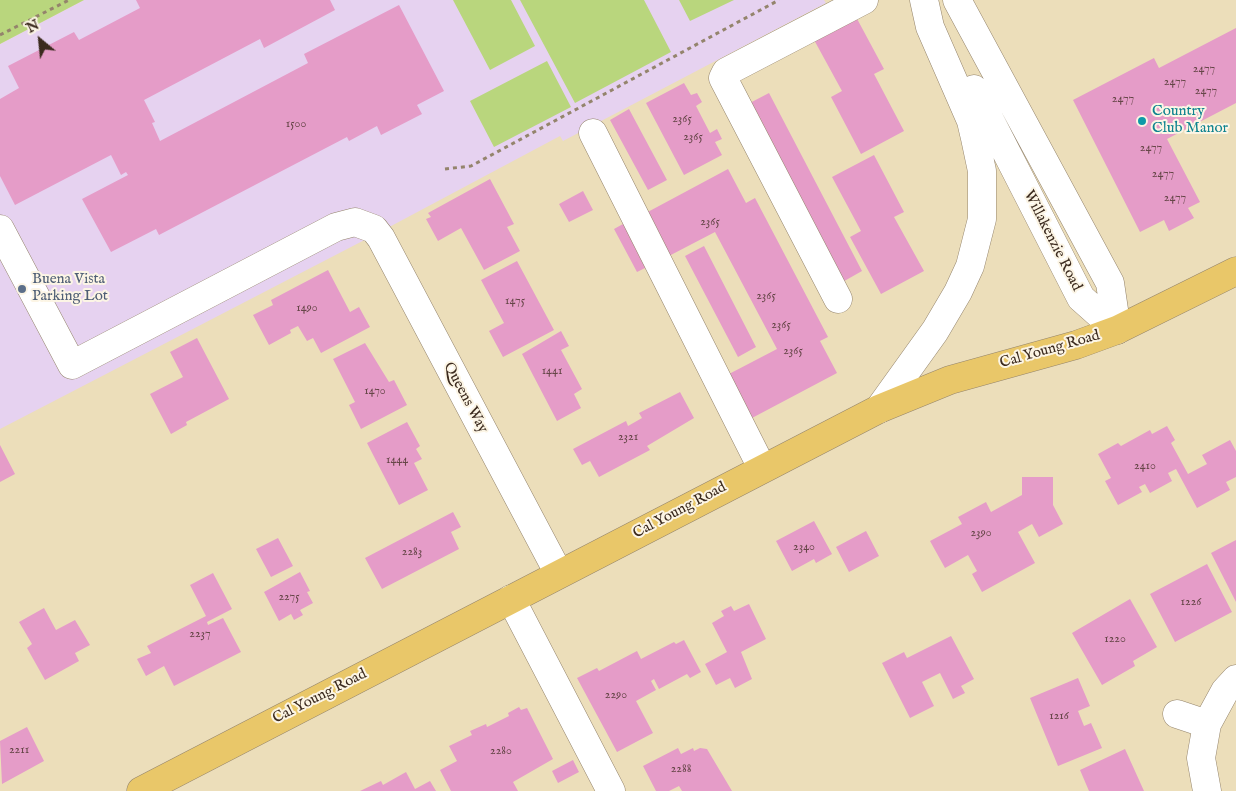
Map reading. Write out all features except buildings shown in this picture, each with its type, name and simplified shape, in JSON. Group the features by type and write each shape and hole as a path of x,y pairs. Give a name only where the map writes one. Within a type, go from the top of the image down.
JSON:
{"main road":[{"name":"Cal Young Road","path":"141,791 879,409 950,380 1076,345 1117,330 1236,271"}],"street":[{"path":"838,299 723,78 726,72 864,0"},
{"path":"879,409 938,327 958,292 970,266 982,219 982,171 976,138 971,121 930,27 926,0"},
{"name":"Willakenzie Road","path":"926,0 1081,298 1117,330"},
{"name":"Willakenzie Road","path":"957,0 1110,283 1117,330"},
{"path":"593,133 762,468"},
{"name":"Queens Way","path":"0,229 72,365 336,227 355,222 367,225 381,238 559,574"},
{"path":"510,599 611,791"},
{"path":"1208,791 1201,758 1207,724 1225,691 1236,679"},
{"path":"1177,714 1207,724"}],"path":[{"path":"0,36 70,0"},
{"path":"445,169 471,166 779,0"}],"shaded area":[{"path":"84,0 824,0 826,3 563,141 560,136 378,233 0,429 0,44"}],"green space":[{"path":"0,0 84,0 0,44"},
{"path":"453,0 511,0 535,46 490,70"},
{"path":"520,0 644,0 671,52 575,103"},
{"path":"679,0 734,0 690,21"},
{"path":"547,61 571,107 494,147 470,101"}],"place":[{"name":"Country Club Manor","path":"1142,121"},
{"name":"Buena Vista Parking Lot","path":"22,289"}]}
